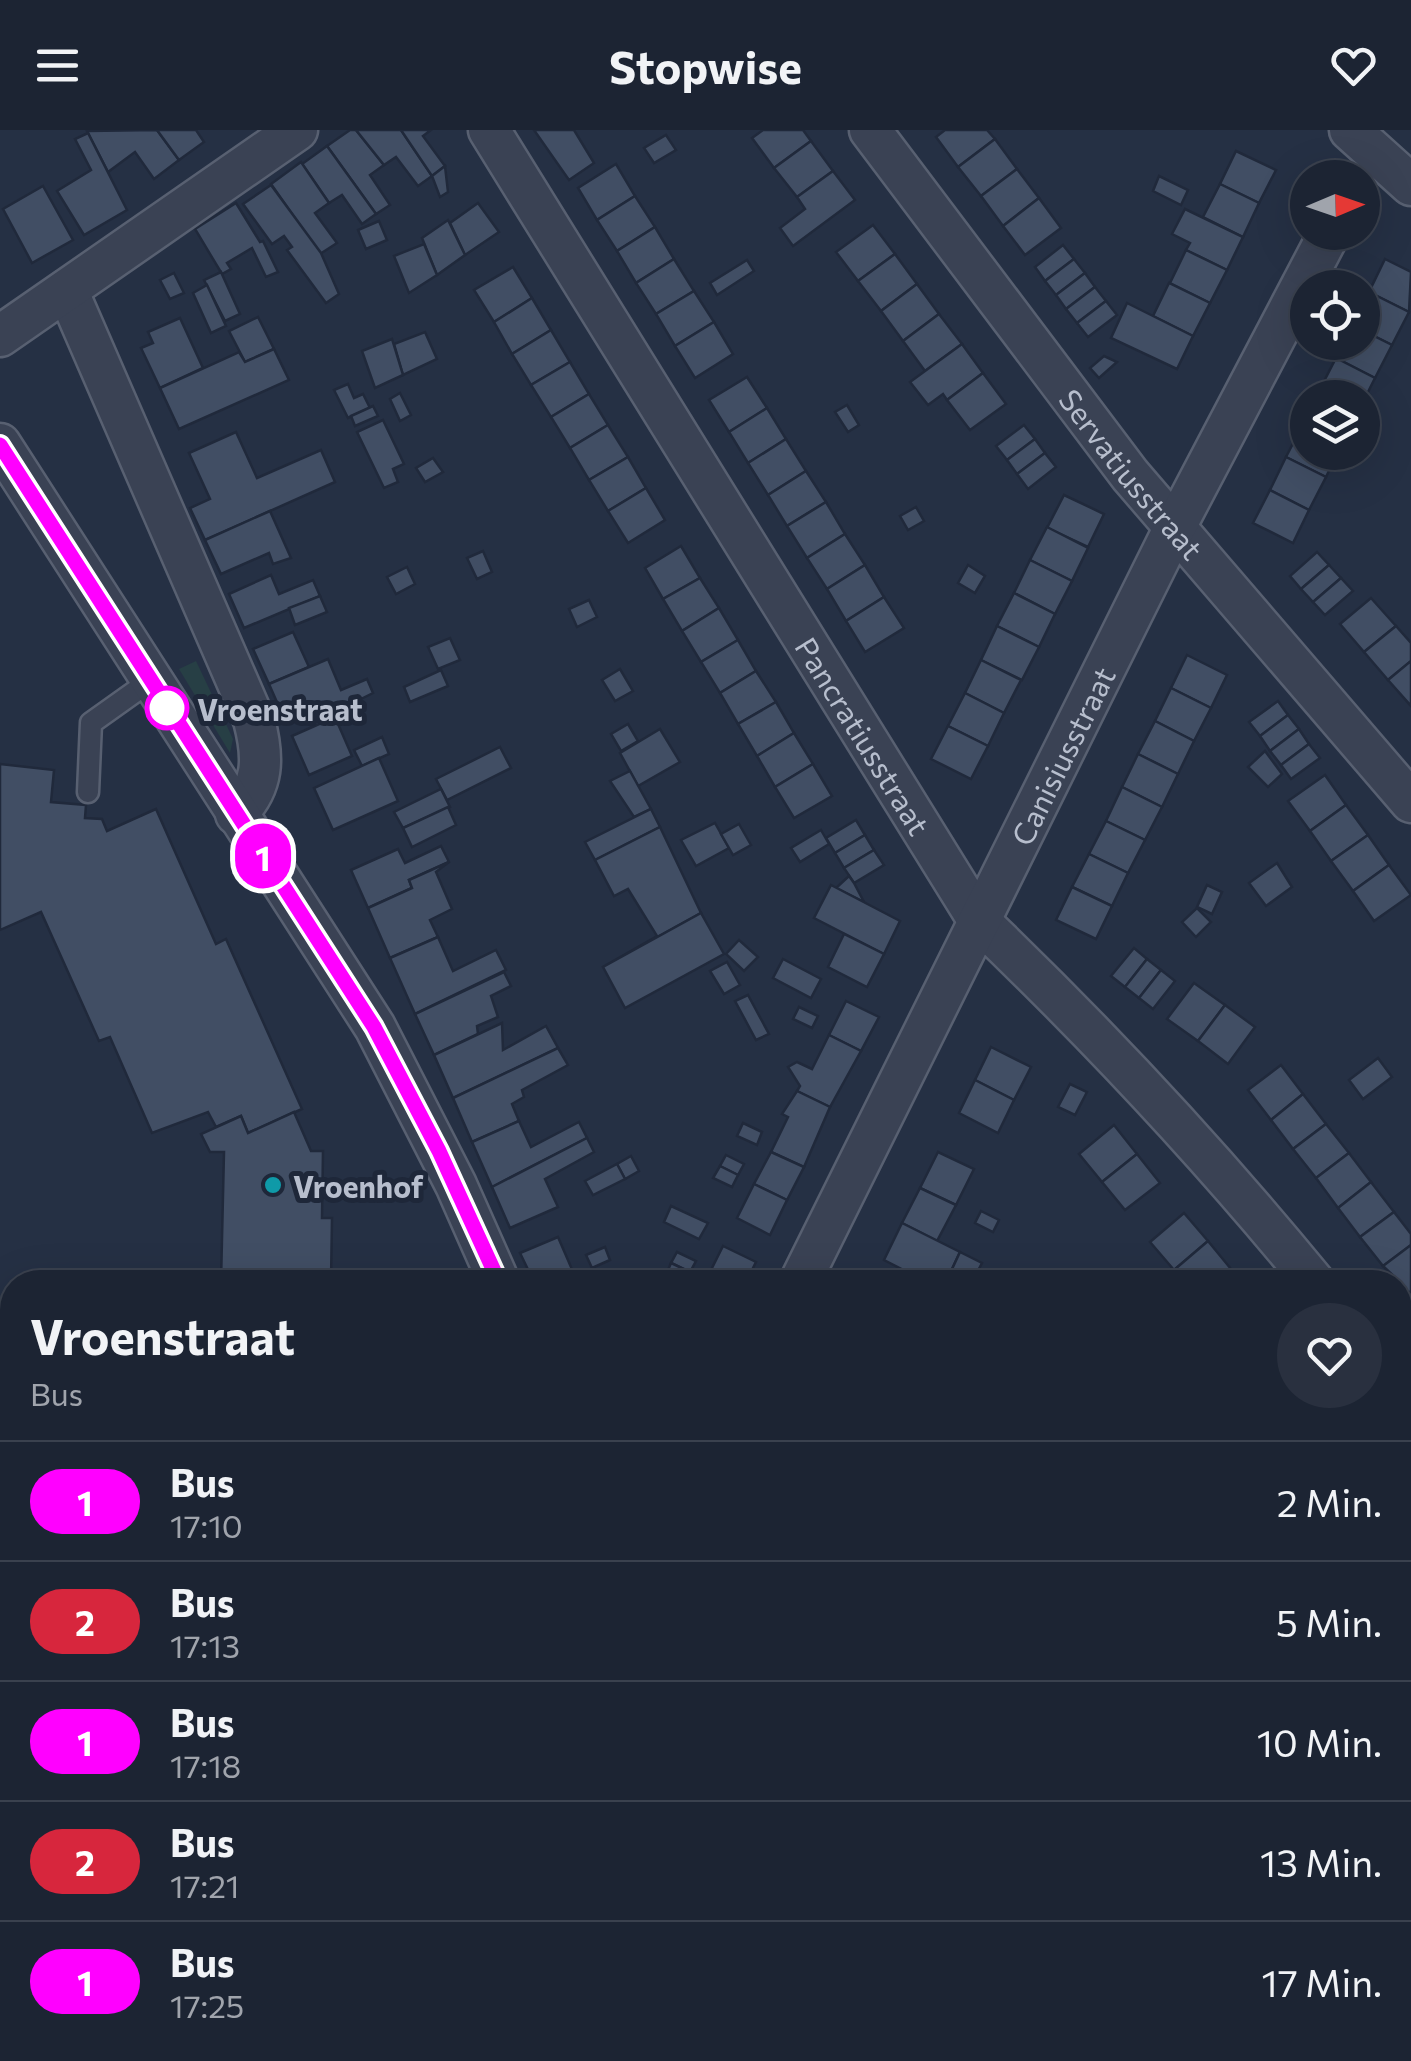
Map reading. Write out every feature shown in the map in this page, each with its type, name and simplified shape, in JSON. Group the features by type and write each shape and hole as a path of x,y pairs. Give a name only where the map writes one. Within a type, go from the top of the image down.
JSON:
{"street":[{"path":"0,336 296,130"},
{"name":"Pancratiusstraat","path":"488,130 979,920 1066,1004 1207,1154 1304,1270"},
{"name":"Servatiusstraat","path":"870,130 1174,528 1411,802"},
{"path":"1367,148 1411,185"},
{"name":"Canisiusstraat","path":"806,1270 1174,528 1321,250"},
{"path":"67,290 254,720 261,744 260,777 254,797 236,814"},
{"path":"0,444 374,1027 448,1168 494,1270"}],"lane":[{"path":"88,792 92,723 150,681"}],"green space":[{"path":"196,661 233,739 230,753 179,669"}],"building":[{"path":"157,130 179,160 154,179 135,152 108,172 87,131"},
{"path":"157,130 196,130 204,142 179,160"},
{"path":"356,130 384,165 370,175 390,205 376,214 327,146"},
{"path":"356,130 401,130 432,176 418,186 396,157 384,165"},
{"path":"401,130 431,130 423,136 445,166 432,176"},
{"path":"534,130 574,130 594,163 569,180"},
{"path":"763,130 803,130 811,141 774,168 752,138"},
{"path":"945,130 987,130 995,139 958,167 936,137"},
{"path":"88,133 127,210 84,235 57,191 91,170 75,139"},
{"path":"666,135 676,150 654,163 644,148"},
{"path":"995,139 1017,169 981,196 958,167"},
{"path":"811,141 833,171 797,197 774,168"},
{"path":"327,146 376,214 362,224 342,195 329,203 302,164"},
{"path":"1236,151 1276,170 1259,203 1220,184"},
{"path":"301,162 329,203 315,213 337,243 320,254 271,184"},
{"path":"616,164 635,196 597,220 578,188"},
{"path":"445,166 448,192 440,197 432,176"},
{"path":"1017,169 1039,198 1003,226 981,196"},
{"path":"833,171 855,200 793,246 780,228 805,209 797,197"},
{"path":"1159,176 1188,190 1181,205 1153,191"},
{"path":"1220,184 1259,203 1243,237 1203,217"},
{"path":"271,185 321,253 339,294 326,303 287,250 292,247 284,236 272,244 243,204"},
{"path":"43,186 73,240 32,263 3,209"},
{"path":"635,196 655,227 617,251 597,220"},
{"path":"1039,198 1061,228 1025,255 1003,226"},
{"path":"236,203 260,242 263,241 278,272 266,277 252,248 227,263 231,269 222,274 195,229"},
{"path":"478,203 499,232 465,255 450,223"},
{"path":"1185,209 1243,237 1227,270 1186,250 1190,243 1172,234"},
{"path":"448,220 465,255 437,275 422,238"},
{"path":"379,221 387,240 366,249 358,230"},
{"path":"873,225 895,254 858,281 836,252"},
{"path":"655,227 674,259 636,283 617,251"},
{"path":"424,244 437,275 409,293 394,256"},
{"path":"1063,245 1074,259 1045,281 1035,267"},
{"path":"1186,250 1227,270 1210,303 1170,283"},
{"path":"895,254 917,284 881,311 858,281"},
{"path":"674,259 694,291 656,314 636,283"},
{"path":"1074,259 1085,273 1056,295 1045,281"},
{"path":"1385,259 1411,272 1409,312 1380,298 1380,270"},
{"path":"747,260 754,271 717,295 710,283"},
{"path":"513,267 532,298 494,322 474,290"},
{"path":"221,272 240,314 225,321 204,280"},
{"path":"174,273 184,293 170,299 160,280"},
{"path":"1085,273 1095,287 1066,309 1056,295"},
{"path":"1169,283 1210,303 1193,336 1153,316"},
{"path":"917,284 939,314 903,341 881,311"},
{"path":"207,285 226,326 211,333 193,293"},
{"path":"1095,287 1106,301 1077,323 1066,309"},
{"path":"694,291 714,322 675,346 656,314"},
{"path":"532,298 551,330 512,354 494,322"},
{"path":"1380,298 1409,312 1392,345 1380,339"},
{"path":"1106,301 1117,315 1088,337 1077,323"},
{"path":"1127,303 1193,336 1177,369 1111,338"},
{"path":"939,314 962,344 925,371 903,341"},
{"path":"258,317 274,349 245,362 229,331"},
{"path":"180,318 203,368 160,388 141,348 153,343 148,332"},
{"path":"714,322 733,354 695,378 675,346"},
{"path":"551,330 570,362 531,385 512,354"},
{"path":"425,332 437,359 403,375 394,344"},
{"path":"392,339 403,375 375,388 362,351"},
{"path":"1380,339 1392,345 1375,378 1340,360 1380,360"},
{"path":"962,344 983,373 947,400 943,394 928,405 910,382"},
{"path":"274,349 289,380 179,429 160,388 239,352 245,362"},
{"path":"1104,356 1117,362 1099,378 1090,368"},
{"path":"1335,360 1375,378 1374,380 1325,380"},
{"path":"570,362 589,394 551,417 531,385"},
{"path":"983,373 1006,404 970,430 947,400"},
{"path":"747,377 767,408 729,432 709,400"},
{"path":"348,384 354,398 363,394 370,408 348,418 334,390"},
{"path":"400,393 411,415 400,421 390,399"},
{"path":"589,394 608,425 570,448 551,417"},
{"path":"847,405 859,425 848,432 835,412"},
{"path":"373,406 378,416 355,426 351,416"},
{"path":"767,408 786,439 748,463 729,432"},
{"path":"383,420 404,464 393,469 398,482 384,488 357,432"},
{"path":"608,425 628,457 589,480 570,448"},
{"path":"1024,425 1035,439 1007,460 996,446"},
{"path":"236,432 257,478 321,450 335,482 205,540 190,508 210,499 189,453"},
{"path":"786,439 806,471 768,495 748,463"},
{"path":"1035,439 1045,453 1017,474 1007,460"},
{"path":"1045,453 1056,467 1028,489 1017,474"},
{"path":"628,457 646,488 608,511 589,480"},
{"path":"1286,457 1290,459 1290,470 1312,470 1326,477 1309,510 1270,490"},
{"path":"433,458 443,472 425,482 416,468"},
{"path":"806,471 826,502 787,526 768,495"},
{"path":"646,488 665,520 628,543 608,511"},
{"path":"1270,490 1309,510 1293,543 1253,523"},
{"path":"1064,495 1104,514 1088,547 1047,528"},
{"path":"826,502 845,534 807,558 787,526"},
{"path":"916,507 924,521 908,530 900,516"},
{"path":"270,511 291,558 273,564 269,553 221,574 205,540"},
{"path":"1047,527 1088,548 1072,581 1030,560"},
{"path":"845,534 865,565 827,589 807,558"},
{"path":"681,546 700,578 663,599 645,568"},
{"path":"483,551 492,572 477,579 467,558"},
{"path":"1317,552 1329,565 1301,589 1290,576"},
{"path":"1030,560 1072,581 1055,614 1014,593"},
{"path":"865,565 884,597 846,621 827,589"},
{"path":"968,565 985,576 975,593 958,583"},
{"path":"1329,565 1341,578 1313,602 1301,589"},
{"path":"407,567 415,584 396,594 387,577"},
{"path":"271,575 279,594 313,580 320,596 244,628 229,594"},
{"path":"700,578 719,608 682,631 663,599"},
{"path":"1341,578 1353,591 1325,615 1313,602"},
{"path":"1014,593 1055,614 1039,647 997,626"},
{"path":"320,596 327,612 295,625 289,608"},
{"path":"884,597 904,628 865,652 846,621"},
{"path":"1371,598 1396,626 1364,652 1340,624"},
{"path":"589,600 597,617 577,627 569,609"},
{"path":"719,608 738,640 701,662 682,631"},
{"path":"997,626 1039,647 1022,680 981,660"},
{"path":"1396,626 1411,643 1411,661 1388,680 1364,652"},
{"path":"293,632 309,667 269,684 253,649"},
{"path":"450,638 460,660 438,669 428,647"},
{"path":"738,640 756,671 720,693 701,662"},
{"path":"1187,655 1227,675 1211,708 1171,688"},
{"path":"328,659 341,690 367,679 373,693 339,710 342,715 312,728 302,708 283,716 269,684"},
{"path":"981,660 1021,680 1004,713 965,693"},
{"path":"1411,661 1411,706 1388,680"},
{"path":"620,669 633,691 615,701 602,680"},
{"path":"441,670 448,686 410,702 404,687"},
{"path":"756,671 776,702 738,724 720,693"},
{"path":"1171,688 1211,708 1194,741 1155,721"},
{"path":"965,693 1004,713 988,746 948,726"},
{"path":"1278,701 1288,715 1260,736 1249,722"},
{"path":"776,702 794,733 757,756 738,724"},
{"path":"1288,715 1299,729 1270,751 1260,736"},
{"path":"335,717 352,756 309,775 292,736"},
{"path":"1155,721 1194,741 1178,774 1138,754"},
{"path":"628,724 638,741 621,751 611,734"},
{"path":"948,726 988,746 971,779 931,759"},
{"path":"660,729 680,762 638,786 620,753"},
{"path":"1299,729 1309,744 1281,765 1270,751"},
{"path":"794,733 813,764 775,787 757,756"},
{"path":"382,737 389,754 362,766 354,750"},
{"path":"1309,744 1320,758 1291,779 1281,765"},
{"path":"500,747 511,768 447,800 436,779"},
{"path":"1265,751 1282,774 1268,787 1248,767"},
{"path":"1138,754 1178,774 1162,807 1122,787"},
{"path":"379,758 398,801 333,830 314,788"},
{"path":"0,764 54,770 51,802 86,805 85,818 102,819 107,831 156,809 216,944 226,939 302,1109 248,1133 241,1116 216,1127 208,1112 152,1133 110,1037 99,1041 41,912 0,930"},
{"path":"813,764 832,796 794,818 775,787"},
{"path":"630,771 651,809 634,817 610,781"},
{"path":"1325,775 1346,805 1310,831 1288,801"},
{"path":"1122,787 1162,807 1145,840 1106,821"},
{"path":"441,789 450,807 403,828 394,812"},
{"path":"1346,805 1368,835 1331,861 1310,831"},
{"path":"448,807 456,825 412,847 403,828"},
{"path":"651,809 660,827 595,860 585,842"},
{"path":"856,820 865,835 835,853 826,838"},
{"path":"1106,821 1145,840 1128,873 1089,854"},
{"path":"715,823 729,848 696,866 681,840"},
{"path":"739,824 751,845 733,855 721,834"},
{"path":"660,827 701,913 603,967 657,936 628,889 614,896 595,860"},
{"path":"821,830 829,844 800,862 791,848"},
{"path":"865,835 874,850 844,868 835,853"},
{"path":"1368,835 1389,865 1353,891 1331,861"},
{"path":"441,846 449,862 409,880 412,888 368,908 351,870 398,849 405,863"},
{"path":"874,850 884,865 854,883 844,868"},
{"path":"1089,854 1128,873 1112,906 1072,887"},
{"path":"449,862 436,872 452,909 430,920 438,937 390,958 368,908 412,888 409,880"},
{"path":"1277,863 1292,887 1266,906 1249,883"},
{"path":"1389,865 1411,895 1374,921 1353,891"},
{"path":"849,876 854,883 864,902 836,888"},
{"path":"831,885 900,921 884,954 814,918"},
{"path":"1207,885 1222,892 1212,914 1197,907"},
{"path":"1072,887 1112,906 1096,939 1056,920"},
{"path":"1197,908 1211,922 1196,937 1182,922"},
{"path":"701,913 724,954 625,1008 603,967"},
{"path":"844,934 884,954 867,987 828,967"},
{"path":"438,937 453,971 496,950 506,970 415,1014 390,958"},
{"path":"739,940 758,957 744,971 726,954"},
{"path":"1134,948 1147,959 1125,987 1111,976"},
{"path":"783,959 821,979 811,998 773,978"},
{"path":"1147,959 1161,970 1139,998 1125,987"},
{"path":"727,962 740,985 724,994 710,971"},
{"path":"1161,970 1175,981 1153,1009 1139,998"},
{"path":"504,972 511,986 491,996 498,1017 477,1026 478,1034 434,1055 415,1014"},
{"path":"1194,983 1225,1005 1198,1041 1167,1019"},
{"path":"748,995 769,1034 756,1040 735,1001"},
{"path":"846,1001 879,1017 861,1051 829,1035"},
{"path":"1225,1005 1255,1027 1228,1064 1198,1041"},
{"path":"799,1007 818,1016 812,1028 793,1019"},
{"path":"502,1023 503,1050 546,1026 558,1048 453,1098 434,1055"},
{"path":"829,1035 861,1051 830,1107 797,1091 800,1086 788,1067 797,1062 812,1069"},
{"path":"991,1047 1031,1067 1014,1100 975,1080"},
{"path":"558,1048 568,1065 522,1090 524,1097 512,1104 519,1121 472,1142 453,1098"},
{"path":"1378,1058 1392,1077 1363,1099 1349,1080"},
{"path":"1281,1065 1303,1094 1271,1120 1248,1090"},
{"path":"975,1080 1014,1100 998,1133 959,1113"},
{"path":"1070,1084 1087,1092 1075,1115 1058,1107"},
{"path":"797,1091 830,1107 804,1167 771,1152 788,1117 782,1114"},
{"path":"1303,1094 1326,1124 1293,1149 1271,1120"},
{"name":"Vroenhof","path":"294,1112 311,1151 323,1151 322,1218 332,1218 331,1270 221,1270 224,1152 210,1152 201,1134 241,1116 248,1133"},
{"path":"519,1121 531,1147 579,1122 587,1138 492,1187 472,1142"},
{"path":"743,1123 762,1132 757,1145 737,1136"},
{"path":"1326,1124 1349,1153 1316,1178 1293,1149"},
{"path":"1114,1125 1137,1154 1102,1182 1079,1154"},
{"path":"587,1138 594,1152 545,1179 558,1207 510,1228 492,1187"},
{"path":"771,1152 804,1167 787,1200 754,1184"},
{"path":"938,1152 974,1169 956,1205 920,1188"},
{"path":"1349,1153 1371,1182 1338,1208 1316,1178"},
{"path":"1137,1154 1160,1183 1125,1210 1102,1182"},
{"path":"726,1155 744,1164 738,1175 720,1166"},
{"path":"631,1156 639,1171 625,1179 617,1164"},
{"path":"617,1164 625,1179 593,1195 585,1181"},
{"path":"720,1166 738,1175 732,1187 713,1178"},
{"path":"1371,1182 1394,1212 1360,1237 1338,1208"},
{"path":"754,1184 787,1200 770,1235 737,1218"},
{"path":"920,1188 956,1205 937,1241 902,1223"},
{"path":"671,1206 708,1223 699,1239 664,1222"},
{"path":"981,1211 999,1220 993,1232 975,1223"},
{"path":"1394,1212 1411,1234 1411,1245 1383,1266 1360,1237"},
{"path":"1184,1213 1208,1241 1174,1270 1150,1242"},
{"path":"902,1223 960,1252 952,1270 903,1270 884,1260"},
{"path":"558,1237 572,1270 528,1270 520,1253"},
{"path":"1208,1241 1231,1269 1230,1270 1174,1270"},
{"path":"1411,1245 1411,1270 1387,1270 1383,1266"},
{"path":"723,1246 756,1262 752,1270 711,1270"},
{"path":"605,1247 610,1260 592,1268 586,1255"},
{"path":"677,1252 696,1261 691,1270 671,1263"},
{"path":"960,1252 982,1263 978,1270 952,1270"}],"bus line":[{"name":"1","path":"0,445 374,1027 456,1185 494,1270"}],"place":[{"name":"Vroenstraat","path":"167,708"},
{"name":"Vroenhof","path":"273,1185"}]}
